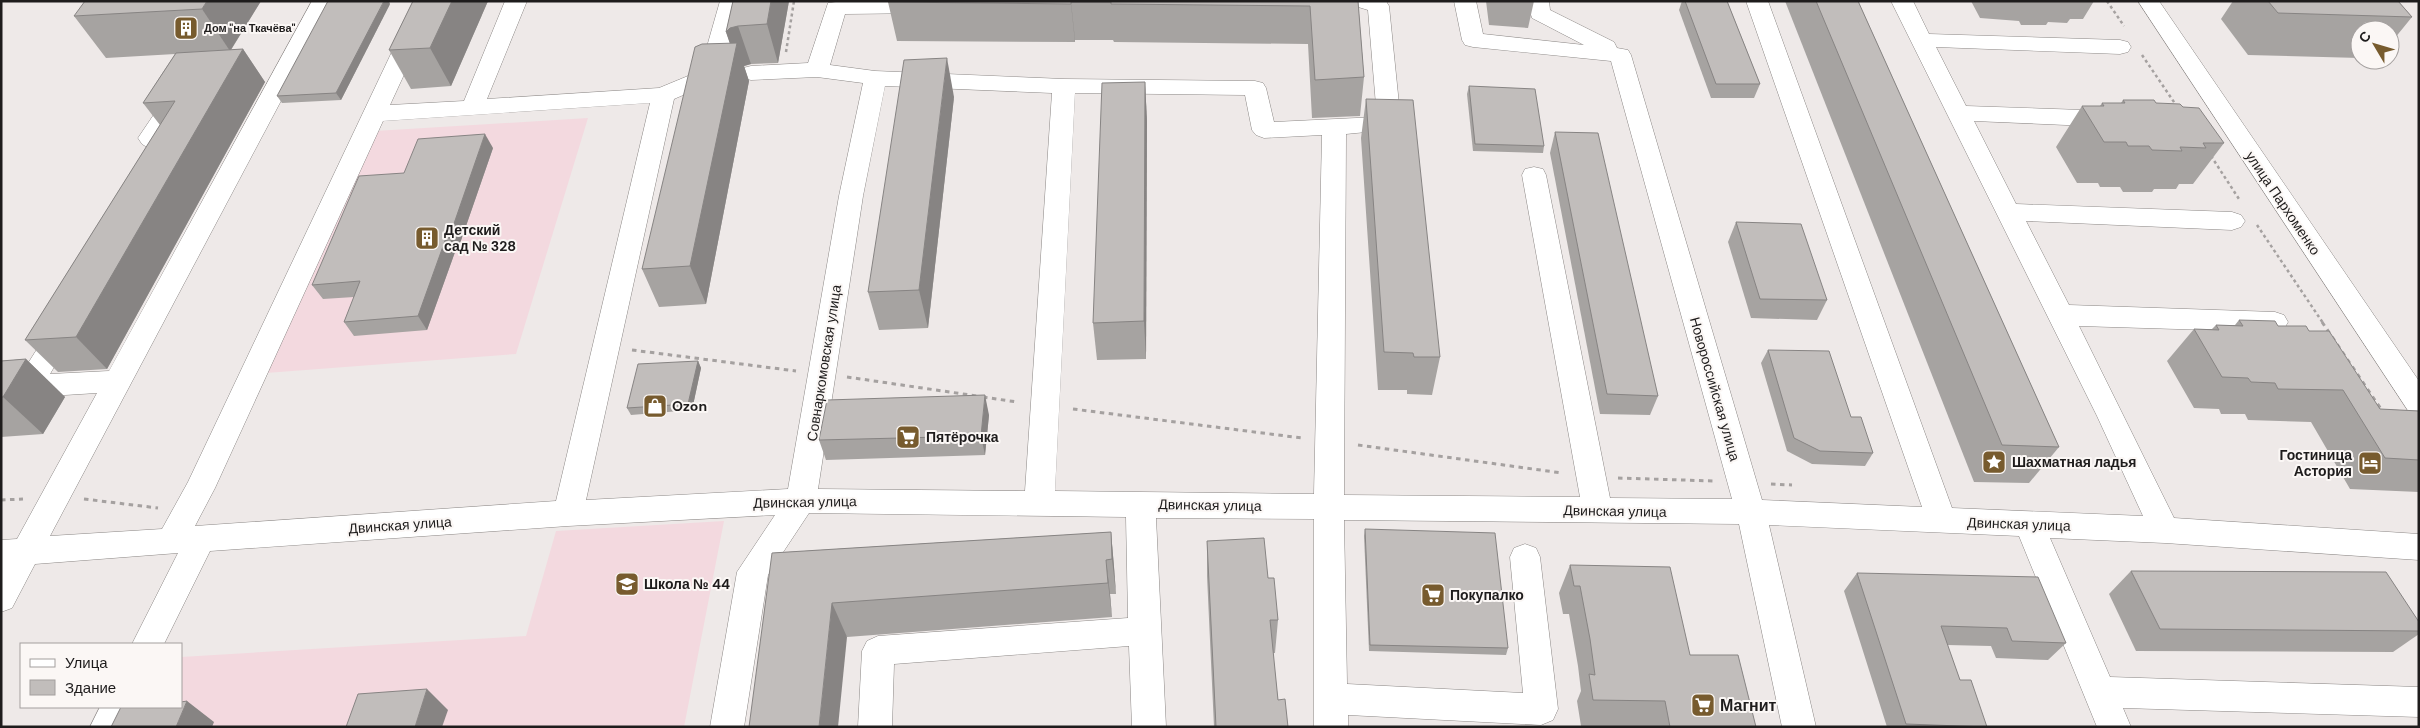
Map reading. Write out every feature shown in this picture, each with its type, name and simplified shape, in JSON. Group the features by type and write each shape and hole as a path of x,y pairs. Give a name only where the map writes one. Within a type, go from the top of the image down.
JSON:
{"street":[{"path":"1,598 14,552 57,496 323,1"},
{"path":"148,643 186,540 188,511 427,1"},
{"path":"472,108 516,1"},
{"path":"710,75 731,1"},
{"path":"374,114 663,96 710,75 817,70 875,78 1064,86 1254,88 1264,130 1389,124 1378,6 1364,1"},
{"path":"1465,1 1473,40 1620,55"},
{"path":"1538,1 1540,13 1620,55"},
{"path":"1757,1 1942,520"},
{"path":"1902,1 2060,315 2165,530"},
{"name":"улица Пархоменко","path":"2148,1 2419,404"},
{"path":"817,70 836,8 944,7"},
{"path":"1922,40 2123,39"},
{"name":"Новороссийская улица","path":"1620,55 1750,512 1799,727"},
{"name":"Совнаркомовская улица","path":"726,727 753,572 801,500 851,196 875,78"},
{"path":"151,185 172,151 150,138 185,85"},
{"path":"1039,503 1064,86"},
{"path":"568,513 663,96"},
{"path":"1958,113 2132,120"},
{"path":"1334,127 1329,506 1331,713 1541,709 1525,557"},
{"path":"1534,175 1596,510"},
{"path":"2008,212 2242,214"},
{"path":"14,388 79,303"},
{"path":"2060,315 2275,322"},
{"path":"14,388 118,381"},
{"name":"Двинская улица","path":"14,552 568,513 801,500 1750,512 2165,530 2419,547"},
{"path":"1141,504 1144,631 1149,727"},
{"path":"2029,524 2114,727"},
{"path":"875,727 878,650 1144,631"},
{"path":"2099,692 2419,702"},
{"path":"107,727 116,708"}],"path":[{"path":"783,72 794,1"},
{"path":"2107,1 2123,39"},
{"path":"2142,54 2181,112"},
{"path":"2208,153 2242,214 2386,415"},
{"path":"606,347 1590,476 1799,486"},
{"path":"1,500 57,496 188,511"}],"shaded area":[{"path":"588,118 516,354 266,373 375,131"},
{"name":"Школа № 44","path":"724,521 684,727 119,727 182,708 182,657 526,636 556,531"}],"building":[{"path":"85,1 207,1 202,9 74,16"},
{"path":"328,1 384,1 336,93 277,96"},
{"path":"413,1 452,1 430,48 389,50"},
{"path":"733,1 771,1 767,24 738,26 730,28 726,32"},
{"path":"889,1 1358,1 1364,77 1315,80 1310,6 1111,4 1111,2 1071,2 1071,4"},
{"path":"1685,1 1727,1 1760,84 1716,84"},
{"path":"1816,1 1858,1 2059,447 2002,445"},
{"path":"2268,1 2398,1 2412,17 2278,13"},
{"path":"737,43 690,266 642,269 695,47 702,44"},
{"path":"243,49 76,337 25,340 175,101 143,103 176,53"},
{"path":"947,58 919,290 868,292 904,60"},
{"path":"1145,82 1144,321 1093,323 1102,83"},
{"path":"1469,86 1535,89 1544,146 1475,144"},
{"path":"1366,99 1413,100 1440,357 1414,357 1413,353 1384,352"},
{"path":"2123,100 2154,100 2156,103 2180,104 2183,107 2199,108 2224,143 2203,143 2206,148 2180,147 2182,151 2152,150 2149,146 2128,146 2126,142 2104,142 2082,106 2104,106 2102,103 2125,103"},
{"path":"1555,132 1598,133 1658,396 1607,394"},
{"path":"485,134 449,238 446,238 418,316 344,322 360,281 312,285 359,176 404,173 418,139"},
{"path":"1736,222 1801,224 1827,300 1760,299"},
{"path":"2239,320 2275,321 2278,326 2306,326 2309,331 2329,331 2380,409 2419,411 2419,460 2385,458 2343,390 2278,389 2275,383 2251,382 2248,378 2222,377 2194,329 2219,330 2216,325 2243,326"},
{"path":"1768,350 1829,351 1851,417 1861,417 1873,453 1820,451 1794,438"},
{"path":"26,359 3,397 1,397 1,361"},
{"path":"698,361 688,404 627,408 638,364"},
{"path":"985,395 981,436 819,440 827,400"},
{"name":"Покупалко","path":"1365,529 1495,533 1508,648 1370,645"},
{"path":"1111,532 1112,559 1106,560 1108,583 832,603 819,727 749,727 772,553"},
{"path":"1264,538 1268,578 1274,578 1278,620 1270,620 1278,700 1285,699 1288,727 1216,727 1207,541"},
{"path":"1570,565 1670,567 1690,655 1738,655 1756,727 1670,727 1665,701 1593,700 1589,674 1595,675 1590,639 1580,586 1574,586"},
{"path":"2131,571 2386,572 2419,622 2419,631 2160,629"},
{"path":"1857,573 2038,577 2066,643 2012,641 2007,628 1941,626 1960,680 1971,680 1987,727 1906,724"},
{"path":"427,689 415,727 346,727 358,694"},
{"path":"187,701 176,727 111,727 120,708 182,708 182,702"}],"place":[{"name":"Дом \"на Ткачёва\"","path":"186,28"},
{"name":"Детский сад № 328","path":"427,238"},
{"name":"Ozon","path":"655,406"},
{"name":"Пятёрочка","path":"908,437"},
{"name":"Шахматная ладья","path":"1994,462"},
{"name":"Гостиница Астория","path":"2370,463"},
{"name":"Школа № 44","path":"627,584"},
{"name":"Покупалко","path":"1433,595"},
{"name":"Магнит","path":"1703,705"}]}
